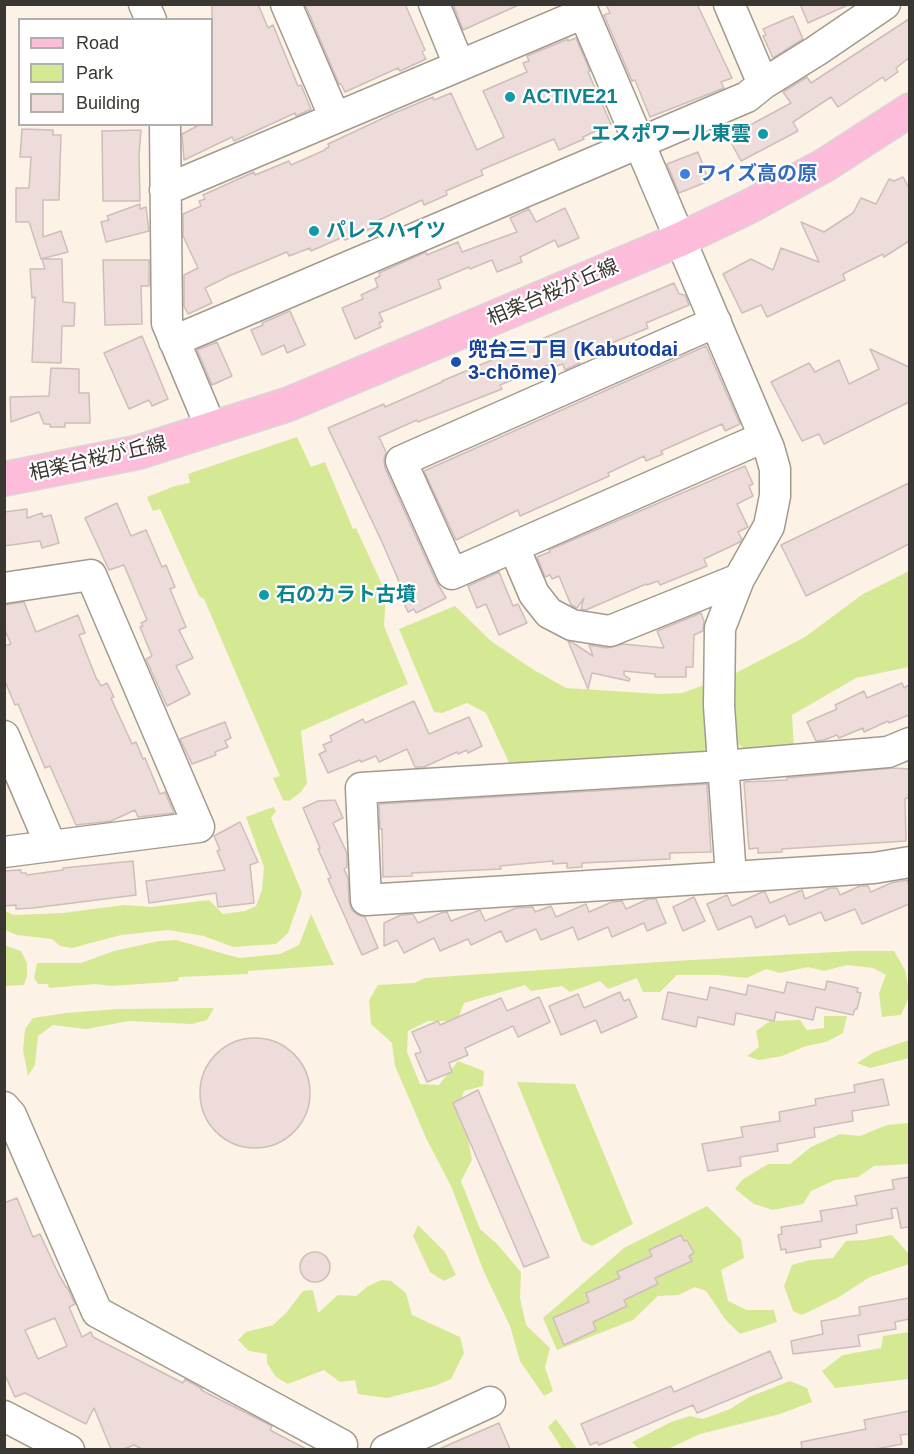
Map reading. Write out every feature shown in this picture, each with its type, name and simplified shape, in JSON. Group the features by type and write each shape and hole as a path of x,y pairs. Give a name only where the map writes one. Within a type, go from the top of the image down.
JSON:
{"main road":[{"name":"相楽台桜が丘線","path":"4,479 139,452 289,404 681,239 750,206 825,165 909,110"}],"street":[{"path":"144,4 150,18"},
{"path":"286,4 335,118"},
{"path":"434,4 459,65"},
{"path":"729,4 763,84"},
{"path":"174,341 747,97 879,6"},
{"path":"165,190 459,65 582,9 716,322 775,469 773,511 769,526 739,579 720,628 718,673 731,877"},
{"path":"165,126 167,323 212,430"},
{"path":"716,322 401,461 452,574 764,437"},
{"path":"514,547 534,594 549,613 572,625 610,631 739,579"},
{"path":"4,588 91,575 199,827 4,852"},
{"path":"4,736 51,846"},
{"path":"909,743 888,752 723,766 361,788 366,900 874,868 909,862"},
{"path":"4,1107 11,1115 97,1312 342,1445 339,1449"},
{"path":"386,1449 490,1402"},
{"path":"4,1416 69,1449"}],"green space":[{"path":"297,437 311,467 325,462 353,529 356,528 386,593 384,626 408,684 301,731 307,783 301,792 289,801 283,800 273,778 280,776 204,599 199,596 160,509 153,511 147,497 190,483 188,474"},
{"path":"909,571 909,667 856,678 792,715 794,749 747,752 736,742 732,675 805,637 863,594"},
{"path":"455,606 491,641 566,688 660,694 682,693 707,684 711,743 700,755 511,767 486,713 467,703 442,713 434,712 399,629"},
{"path":"273,807 276,811 271,818 302,893 288,933 276,944 233,947 204,936 168,930 121,935 72,948 60,946 52,939 17,935 5,930 5,911 14,915 63,913 124,905 152,907 209,900 223,914 245,911 256,906 262,890 264,867 246,817"},
{"path":"311,914 334,965 248,971 248,974 179,977 178,981 110,986 96,984 49,988 48,984 38,984 34,978 37,963 81,963 114,951 159,941 176,940 239,958 280,954 299,945"},
{"path":"4,945 21,951 27,963 24,985 6,986"},
{"path":"853,951 894,951 905,970 910,995 901,1015 882,1017 879,993 886,975 873,968 847,965 824,971 808,967 780,973 766,969 747,978 677,975 660,992 643,992 637,978 608,989 600,981 570,992 562,986 531,991 525,985 464,1003 455,1027 446,1021 428,1021 408,1031 407,1052 420,1084 439,1085 458,1061 484,1071 483,1086 464,1091 457,1112 467,1133 472,1160 461,1181 480,1229 497,1244 521,1272 520,1298 526,1325 550,1348 545,1367 553,1391 544,1396 520,1361 510,1326 484,1272 451,1186 427,1140 395,1066 392,1043 371,1024 369,1000 378,985 414,983 425,978"},
{"path":"214,1008 207,1020 192,1024 129,1021 86,1029 53,1025 38,1036 35,1065 28,1076 23,1050 25,1029 33,1018 117,1009"},
{"path":"824,1016 847,1016 843,1033 826,1042 806,1046 782,1056 759,1060 747,1056 759,1047 756,1031 770,1021 800,1020 807,1030 824,1028"},
{"path":"909,1040 909,1058 870,1068 857,1063 874,1052"},
{"path":"517,1082 575,1084 633,1224 592,1246 582,1241"},
{"path":"909,1123 909,1164 874,1166 858,1177 835,1180 811,1191 803,1204 773,1210 754,1204 735,1189 742,1180 768,1164 790,1164 811,1147 840,1134 860,1136 887,1125"},
{"path":"707,1206 741,1239 744,1258 721,1270 728,1301 747,1310 774,1310 777,1322 740,1334 725,1319 706,1291 695,1287 679,1295 658,1296 633,1320 557,1350 543,1318 624,1248"},
{"path":"418,1225 445,1252 456,1275 444,1281 430,1272 413,1236"},
{"path":"892,1235 909,1254 909,1264 870,1277 839,1297 802,1315 793,1311 784,1286 792,1265 810,1260 833,1258 846,1241"},
{"path":"382,1280 391,1281 406,1293 412,1315 460,1337 464,1353 451,1379 435,1386 387,1398 358,1394 355,1380 340,1382 324,1370 288,1384 276,1377 267,1363 267,1354 249,1351 238,1340 246,1332 273,1325 286,1313 303,1291 313,1290 318,1313 338,1295 356,1296 368,1286"},
{"path":"909,1332 909,1379 835,1388 822,1371 843,1355 881,1348 883,1336"},
{"path":"790,1381 807,1388 812,1402 780,1414 700,1434 668,1449 639,1449 632,1442 671,1422 690,1416 703,1419"},
{"path":"556,1419 577,1449 562,1449 548,1427"}],"building":[{"path":"212,4 258,4 268,28 273,25 298,86 301,85 311,109 296,116 295,113 234,141 232,137 184,160 182,134 197,126 213,126"},
{"path":"305,4 405,4 425,50 422,52 426,59 400,71 398,68 345,92 339,84"},
{"path":"453,4 521,4 463,30"},
{"path":"606,4 697,4 732,78 721,82 724,88 650,117 604,15 610,13"},
{"path":"800,4 850,4 808,23"},
{"path":"793,16 803,39 773,58 763,36 766,35 763,29"},
{"path":"909,19 909,58 896,68 898,72 885,81 883,77 838,107 831,97 793,122 798,131 741,161 728,137 791,103 783,92 807,77 811,83"},
{"path":"576,38 611,124 559,150 554,139 481,170 483,175 446,191 447,195 424,205 422,200 375,222 377,226 345,240 343,237 311,251 310,248 289,256 287,252 229,276 205,288 212,303 188,314 184,306 184,275 198,268 183,236 183,214 201,206 199,201 205,199 203,195 254,172 255,175 289,161 291,165 325,150 329,147 328,144 392,114 433,97 434,100 451,93 477,150 504,137 483,91 527,72 523,63 529,61 527,56 568,39 568,41"},
{"path":"22,129 53,130 53,135 61,135 59,200 43,200 43,237 61,231 68,252 41,259 29,222 16,222 16,188 29,188 31,157 20,157"},
{"path":"141,130 140,201 103,201 102,131"},
{"name":"ワイズ高の原","path":"698,152 709,181 679,193 667,164"},
{"path":"903,177 909,188 909,241 884,257 883,254 843,274 845,280 767,317 761,305 742,313 723,274 751,259 773,270 781,248 819,262 801,222 824,232 853,213 861,198 876,204 889,179 894,181"},
{"path":"140,204 140,209 146,207 149,231 106,242 101,222 109,220 107,216"},
{"path":"565,208 579,238 558,247 555,240 520,257 522,262 497,272 492,260 438,280 441,288 379,313 383,321 379,323 381,327 355,339 342,308 363,299 361,295 378,287 375,279 380,276 379,273 426,252 427,255 458,242 462,252 517,232 510,218 529,209 536,222"},
{"path":"42,259 62,259 63,302 75,303 74,326 62,326 61,363 32,362 35,297 32,298 30,269 45,269"},
{"path":"103,260 149,260 149,286 141,286 142,324 105,325"},
{"path":"674,283 679,294 685,295 689,305 646,323 648,328 578,357 580,363 565,370 563,364 554,367 553,363 500,385 502,389 418,422 417,420 379,437 386,452 385,468 436,581 446,598 416,613 414,609 408,612 399,593 403,591 382,542 328,428 384,404 385,407 504,355 504,352 536,339 537,341"},
{"path":"290,311 305,345 287,353 284,345 262,355 251,330"},
{"path":"142,336 168,399 152,406 149,400 129,409 104,353"},
{"path":"217,342 232,376 212,385 197,350"},
{"path":"706,346 740,424 725,431 722,424 661,451 663,454 646,461 644,456 608,473 609,476 520,516 518,510 456,540 424,471"},
{"path":"870,349 909,367 909,402 824,444 819,434 802,441 771,382 809,363 815,372 839,360 849,384 879,369"},
{"path":"51,368 79,369 79,393 89,393 90,423 65,423 65,427 50,427 50,424 44,424 39,412 11,422 10,397 49,396"},
{"path":"745,466 753,484 749,486 753,496 737,504 748,527 738,532 742,539 740,542 704,559 707,566 660,585 658,581 646,584 586,610 581,609 584,598 577,608 571,605 559,576 552,579 550,575 545,577 537,557 550,552 549,550"},
{"path":"909,483 909,544 806,596 781,545"},
{"path":"117,503 131,536 146,530 162,567 166,565 175,587 170,589 186,627 179,630 193,658 176,666 190,694 167,706 146,659 152,656 140,627 143,626 141,623 147,620 124,565 109,570 85,518"},
{"path":"27,509 27,518 42,513 43,517 51,515 59,543 42,548 40,541 4,546 4,512"},
{"path":"499,572 513,606 518,604 527,623 499,635 486,604 477,608 468,586"},
{"path":"24,602 36,632 78,615 85,633 79,635 97,680 101,686 107,683 114,697 111,698 132,744 136,742 160,794 165,792 174,813 138,817 135,810 111,821 76,825 50,766 45,768 18,704 15,705 4,679 4,646 11,644 4,628 4,605"},
{"path":"701,613 704,621 703,631 694,635 693,667 686,667 686,677 655,677 655,674 624,671 629,681 592,673 588,689 568,641 593,656 589,645 607,648 623,644 664,648 657,631"},
{"path":"902,683 904,688 909,685 909,715 889,723 888,721 864,732 863,728 839,738 837,735 816,741 807,722 837,709 835,705 864,691 867,698"},
{"path":"414,701 429,734 469,717 482,746 468,753 467,750 458,754 457,752 424,767 415,767 407,749 379,762 376,756 328,773 319,754 326,751 323,745 332,741 330,736 363,719 365,723"},
{"path":"225,722 231,738 225,741 228,747 215,752 216,755 192,764 180,739"},
{"path":"893,768 909,769 909,797 905,799 906,841 782,849 782,852 758,853 758,848 749,849 744,782 787,780 787,778"},
{"path":"707,784 711,852 670,853 670,859 582,863 582,867 567,868 567,863 553,864 553,861 500,866 501,869 412,873 412,876 383,877 379,804"},
{"path":"335,800 343,818 333,823 347,853 347,867 344,869 348,878 349,901 352,910 365,917 378,948 362,955 328,879 331,878 303,808 318,801"},
{"path":"240,822 258,862 250,865 254,903 218,907 216,893 149,903 146,881 225,870 214,836"},
{"path":"133,861 136,895 33,908 16,909 16,905 4,906 4,871 21,870 21,873 27,875 63,870 63,868"},
{"path":"907,880 909,904 862,924 855,909 825,921 821,912 789,925 785,915 756,928 751,916 718,930 707,904 727,895 732,906 762,892 765,892 770,903 802,890 805,899 830,888 837,888 840,895 860,886 868,886 871,892 891,883"},
{"path":"694,897 705,921 683,931 673,907"},
{"path":"648,899 656,899 666,923 647,931 644,923 612,937 608,927 578,940 573,927 541,940 536,929 506,942 501,931 471,945 468,939 440,951 434,938 404,953 397,940 384,946 384,923 401,915 413,914 418,923 447,912 451,921 480,910 485,921 516,908 533,907 535,912 551,906 556,917 586,904 589,912 612,902 622,901 626,909"},
{"path":"827,981 858,988 857,992 861,993 853,1015 816,1007 813,1020 776,1012 774,1021 736,1013 734,1025 698,1017 696,1027 662,1019 668,992 707,1000 710,987 746,995 748,985 784,993 787,982 825,990"},
{"path":"620,992 624,1001 629,999 637,1017 601,1033 596,1020 561,1035 549,1006 578,994 584,1008"},
{"path":"539,997 550,1022 518,1037 513,1026 465,1048 468,1055 449,1063 452,1072 427,1082 415,1054 421,1052 412,1032 438,1021 440,1025 501,998 507,1011"},
{"path":"255,1038 276,1042 294,1054 306,1072 310,1093 306,1114 294,1132 276,1144 255,1148 234,1144 216,1132 204,1114 200,1093 204,1072 216,1054 234,1042"},
{"path":"883,1079 889,1105 852,1111 853,1121 814,1128 815,1137 777,1144 778,1151 740,1157 741,1166 708,1171 702,1144 743,1137 741,1127 780,1121 779,1112 816,1105 815,1099 855,1092 854,1085"},
{"path":"478,1090 549,1257 524,1267 453,1103"},
{"path":"909,1177 909,1227 901,1228 897,1208 891,1209 893,1218 856,1225 857,1233 820,1240 821,1247 786,1253 786,1249 781,1250 778,1235 782,1234 781,1227 822,1221 820,1211 857,1205 855,1196 894,1189 892,1180"},
{"path":"17,1198 33,1237 40,1234 75,1304 69,1307 82,1337 91,1332 93,1337 183,1383 185,1379 201,1390 272,1426 270,1430 306,1449 142,1449 134,1445 124,1449 111,1449 94,1408 86,1424 25,1393 15,1397 4,1373 4,1203","holes":["55,1318 67,1346 38,1359 25,1330"]},
{"path":"681,1235 684,1241 687,1240 694,1253 689,1256 692,1261 655,1278 658,1284 624,1300 627,1306 593,1322 596,1330 564,1345 553,1318 589,1302 586,1293 620,1278 617,1272 652,1256 649,1250"},
{"path":"315,1252 321,1253 329,1261 329,1273 321,1281 315,1282 309,1281 301,1273 300,1267 301,1261 309,1253"},
{"path":"909,1298 909,1319 895,1322 896,1329 858,1335 860,1346 793,1354 791,1341 823,1334 821,1321 860,1315 859,1307"},
{"path":"770,1351 782,1378 697,1413 693,1405 599,1445 597,1442 590,1445 581,1424 671,1386 674,1392"},
{"path":"909,1411 909,1434 900,1435 902,1444 876,1449 802,1449 801,1442 866,1429 864,1420"},
{"path":"499,1423 510,1449 439,1449"}],"place":[{"name":"ACTIVE21","path":"510,97"},
{"name":"エスポワール東雲","path":"763,134"},
{"name":"ワイズ高の原","path":"685,174"},
{"name":"パレスハイツ","path":"314,231"},
{"name":"兜台三丁目 (Kabutodai 3-chōme)","path":"456,362"},
{"name":"石のカラト古墳","path":"264,595"}]}
